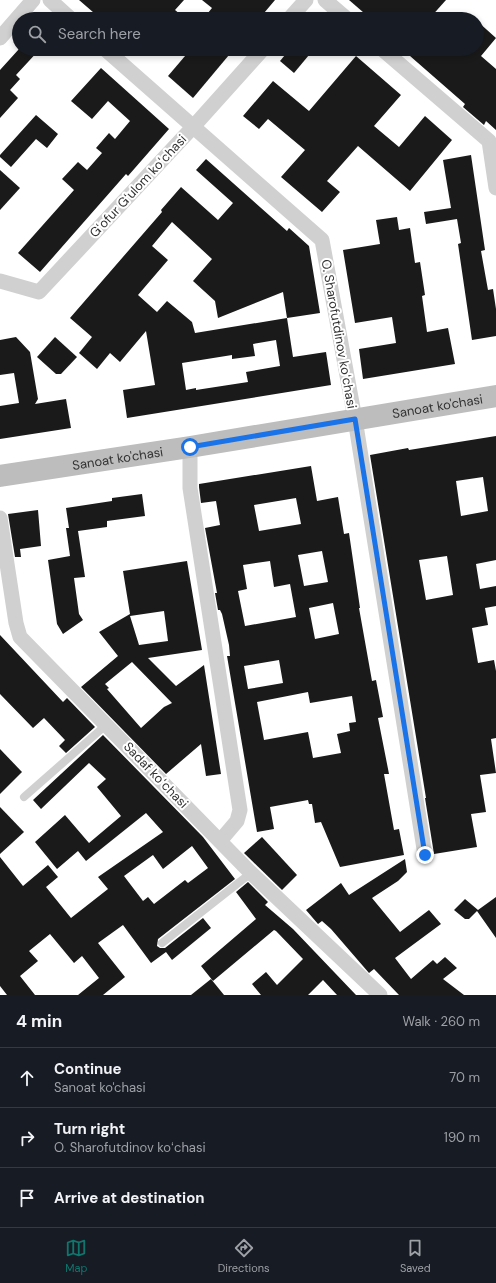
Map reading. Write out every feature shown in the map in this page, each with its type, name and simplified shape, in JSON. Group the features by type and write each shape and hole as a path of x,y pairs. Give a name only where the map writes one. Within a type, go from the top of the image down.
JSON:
{"main road":[{"name":"Sanoat ko'chasi","path":"0,476 190,447 496,396"}],"street":[{"path":"23,12 33,0"},
{"path":"50,0 63,12"},
{"path":"296,12 306,0"},
{"path":"325,0 339,12"},
{"path":"0,38 12,24"},
{"name":"O. Sharofutdinov koʻchasi","path":"113,56 322,240 355,419 425,855"},
{"name":"Gʻofur Gʻulom koʻchasi","path":"0,281 39,292 193,127 257,56"},
{"path":"390,56 489,141 496,188"},
{"path":"190,447 190,488 240,810 237,821 220,841"},
{"name":"Sadaf koʻchasi","path":"0,518 16,623 20,637 251,873 380,995"}],"lane":[{"path":"24,796 106,725"},
{"path":"162,943 251,873"}],"building":[{"path":"79,0 184,0 175,10 177,12 93,12"},
{"path":"202,0 275,0 265,12 209,12 212,8"},
{"path":"349,0 446,0 435,12 363,12"},
{"path":"484,27 496,38 484,52"},
{"path":"13,56 34,56 16,75 20,79 10,90 18,98 0,118 0,70"},
{"path":"185,56 228,56 193,98 168,76"},
{"path":"284,56 308,56 294,73 280,61"},
{"path":"356,56 401,95 374,126 399,147 425,116 452,140 410,191 358,146 327,181 340,192 322,212 281,177 305,150 268,119 259,129 243,116 273,81 309,111"},
{"path":"410,56 481,56 496,69 496,130 486,121 484,125 463,107 465,104"},
{"path":"101,68 169,129 128,176 126,174 40,272 18,253 74,190 62,179 78,162 87,170 102,153 96,148 109,133 115,139 130,121 108,101 92,119 71,101"},
{"path":"36,115 58,134 47,148 36,139 11,167 0,157 0,155"},
{"path":"471,155 485,250 481,251 488,290 493,289 496,309 496,336 472,340 458,244 461,243 457,219 426,224 424,212 451,208 443,160"},
{"path":"206,159 287,231 289,228 309,246 320,313 287,318 293,357 326,352 331,385 127,418 123,390 155,385 146,331 120,362 110,353 97,369 79,353 92,337 70,318 162,212 161,210 181,187 218,220 233,203 196,170","holes":["172,222 212,259 193,281 215,301 218,318 283,292 287,318 195,333 192,322 167,301 157,312 138,295 168,260 152,246","276,340 280,366 246,372 248,382 196,390 196,388 186,390 182,363 232,355 232,359 255,356 253,344"]},
{"path":"0,170 20,188 0,210"},
{"path":"397,217 399,230 410,228 415,263 420,262 425,295 422,296 427,332 448,328 455,364 363,379 359,349 396,343 392,317 355,323 343,250 380,244 376,220"},
{"path":"16,337 30,352 38,399 35,404 66,399 71,428 0,439 0,406 19,403 14,373 0,375 0,340"},
{"path":"55,337 77,357 61,374 56,374 37,357"},
{"path":"496,436 496,560 476,564 480,589 496,586 496,606 485,608 488,625 472,628 478,663 494,660 496,671 496,738 491,739 496,773 480,775 486,812 471,814 477,847 434,854 370,455 408,448 409,450","holes":["483,477 488,511 461,516 456,481","447,556 453,595 426,600 419,560"]},
{"path":"311,466 317,501 338,497 344,534 349,533 359,608 372,681 376,680 383,717 378,718 389,774 384,774 394,830 399,829 404,855 340,867 321,822 315,823 312,804 309,804 308,800 270,807 274,829 257,832 227,656 230,656 229,645 222,614 220,610 218,610 215,593 217,593 205,528 220,525 216,501 201,503 199,484","holes":["296,498 301,524 259,531 254,505","322,551 328,582 304,586 298,555","270,561 274,587 290,584 296,617 245,626 238,591 247,589 243,565","333,603 339,634 315,639 309,608","279,660 283,683 248,689 244,666","308,692 310,703 352,696 356,722 349,723 350,731 337,734 341,753 313,758 308,732 264,740 257,702"]},
{"path":"142,494 145,516 107,521 107,527 78,531 85,577 74,578 79,614 83,620 63,634 57,624 48,560 70,556 66,528 69,528 66,508 112,501 112,498"},
{"path":"38,510 41,546 20,549 21,557 15,557 8,514"},
{"path":"187,561 202,650 148,658 176,686 204,665 221,774 206,776 201,744 166,774 81,687 118,656 99,632 130,614 123,571","holes":["164,611 168,641 139,645 130,616","132,662 172,703 164,707 141,728 107,689 109,688 105,684"]},
{"path":"0,635 63,702 67,698 95,727 66,753 59,746 65,740 44,718 33,728 0,694"},
{"path":"103,735 203,837 235,879 158,939 157,946 160,948 165,948 203,918 211,928 172,960 166,952 151,963 123,925 98,943 125,977 103,995 78,995 99,978 82,956 74,963 50,934 29,951 38,961 20,976 35,995 7,995 0,986 0,857 23,886 48,865 58,877 46,887 71,918 108,889 98,877 163,832 146,813 86,861 78,851 57,869 35,842 65,815 89,843 121,816 97,787 106,779 89,763 41,809 33,800","holes":["192,846 208,868 188,883 185,880 154,904 148,897 143,901 124,876 153,855 163,869"]},
{"path":"0,749 22,772 0,794"},
{"path":"0,807 24,832 0,854"},
{"path":"262,837 297,875 282,890 244,853"},
{"path":"405,859 407,872 398,881 372,898 400,932 429,910 441,924 395,958 411,979 433,960 437,964 445,957 457,968 443,979 464,995 399,995 374,969 369,973 331,929 322,921 318,924 306,910 341,883 349,895"},
{"path":"248,882 268,902 265,905 293,929 356,995 337,995 323,980 308,995 261,995 252,984 266,972 277,985 303,959 274,930 213,981 201,966 256,919 236,892"},
{"path":"496,897 496,938 477,911 469,919 465,919 454,910 465,899 478,910"},
{"path":"211,979 224,995 191,995"}],"route":[{"path":"190,447 355,419 425,855"}]}
